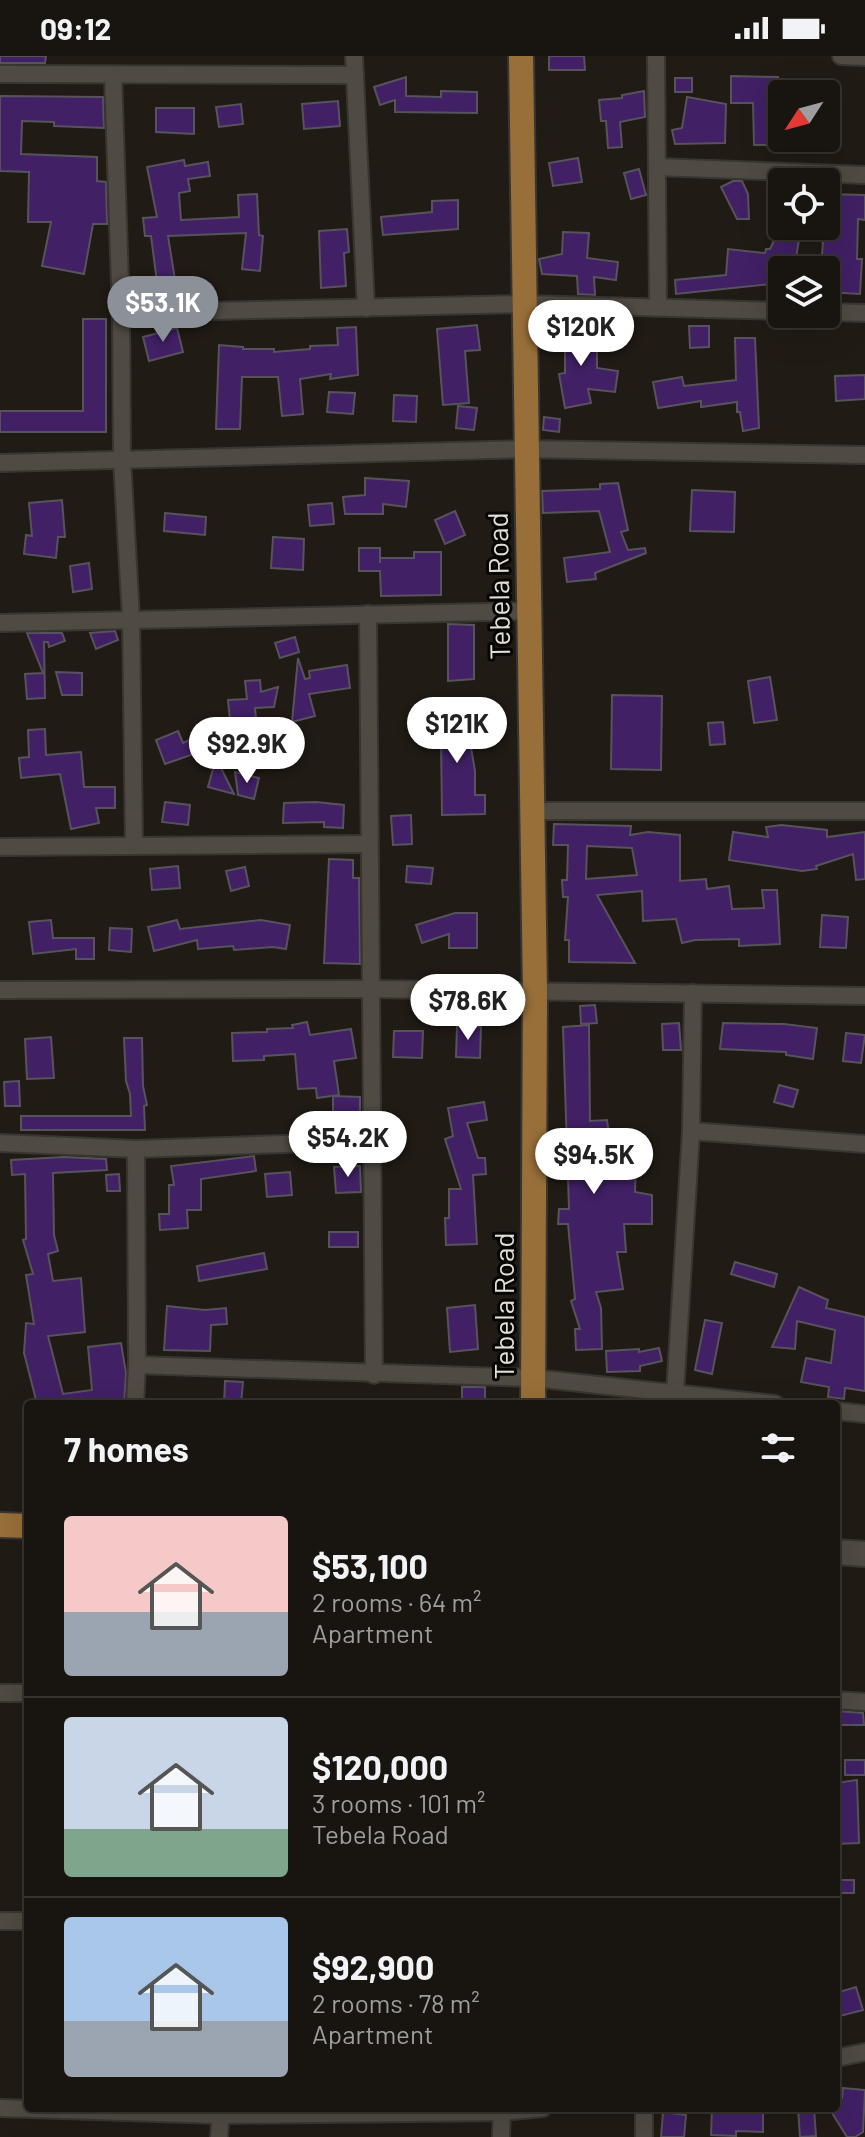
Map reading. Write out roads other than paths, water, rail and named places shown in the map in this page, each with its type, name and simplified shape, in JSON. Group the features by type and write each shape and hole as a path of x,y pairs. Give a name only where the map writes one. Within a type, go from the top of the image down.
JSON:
{"main road":[{"name":"Tebela Road","path":"521,56 535,992 533,1400"},
{"path":"0,1525 24,1526"}],"street":[{"path":"354,56 366,308"},
{"path":"656,56 658,307"},
{"path":"841,56 865,57"},
{"path":"0,74 355,75"},
{"path":"113,75 121,313 122,460 131,618 134,845"},
{"path":"657,167 865,175"},
{"path":"121,313 525,304 768,311"},
{"path":"840,312 865,313"},
{"path":"0,463 527,449 865,455"},
{"path":"0,623 529,611"},
{"path":"368,614 374,1375"},
{"path":"533,811 865,811"},
{"path":"0,847 368,844"},
{"path":"0,990 370,989 865,996"},
{"path":"675,1393 691,1131 693,993"},
{"path":"691,1131 865,1144"},
{"path":"0,1143 136,1149 372,1141"},
{"path":"135,1400 136,1149"},
{"path":"137,1365 533,1378 739,1400"},
{"path":"840,1411 865,1414"},
{"path":"840,1552 865,1554"},
{"path":"0,1693 24,1693"},
{"path":"840,1700 865,1702"},
{"path":"0,1921 24,1921"},
{"path":"840,2057 865,2052"},
{"path":"0,2108 24,2108"},
{"path":"219,2137 220,2112"},
{"path":"501,2137 502,2112"},
{"path":"644,2112 644,2137"}]}
